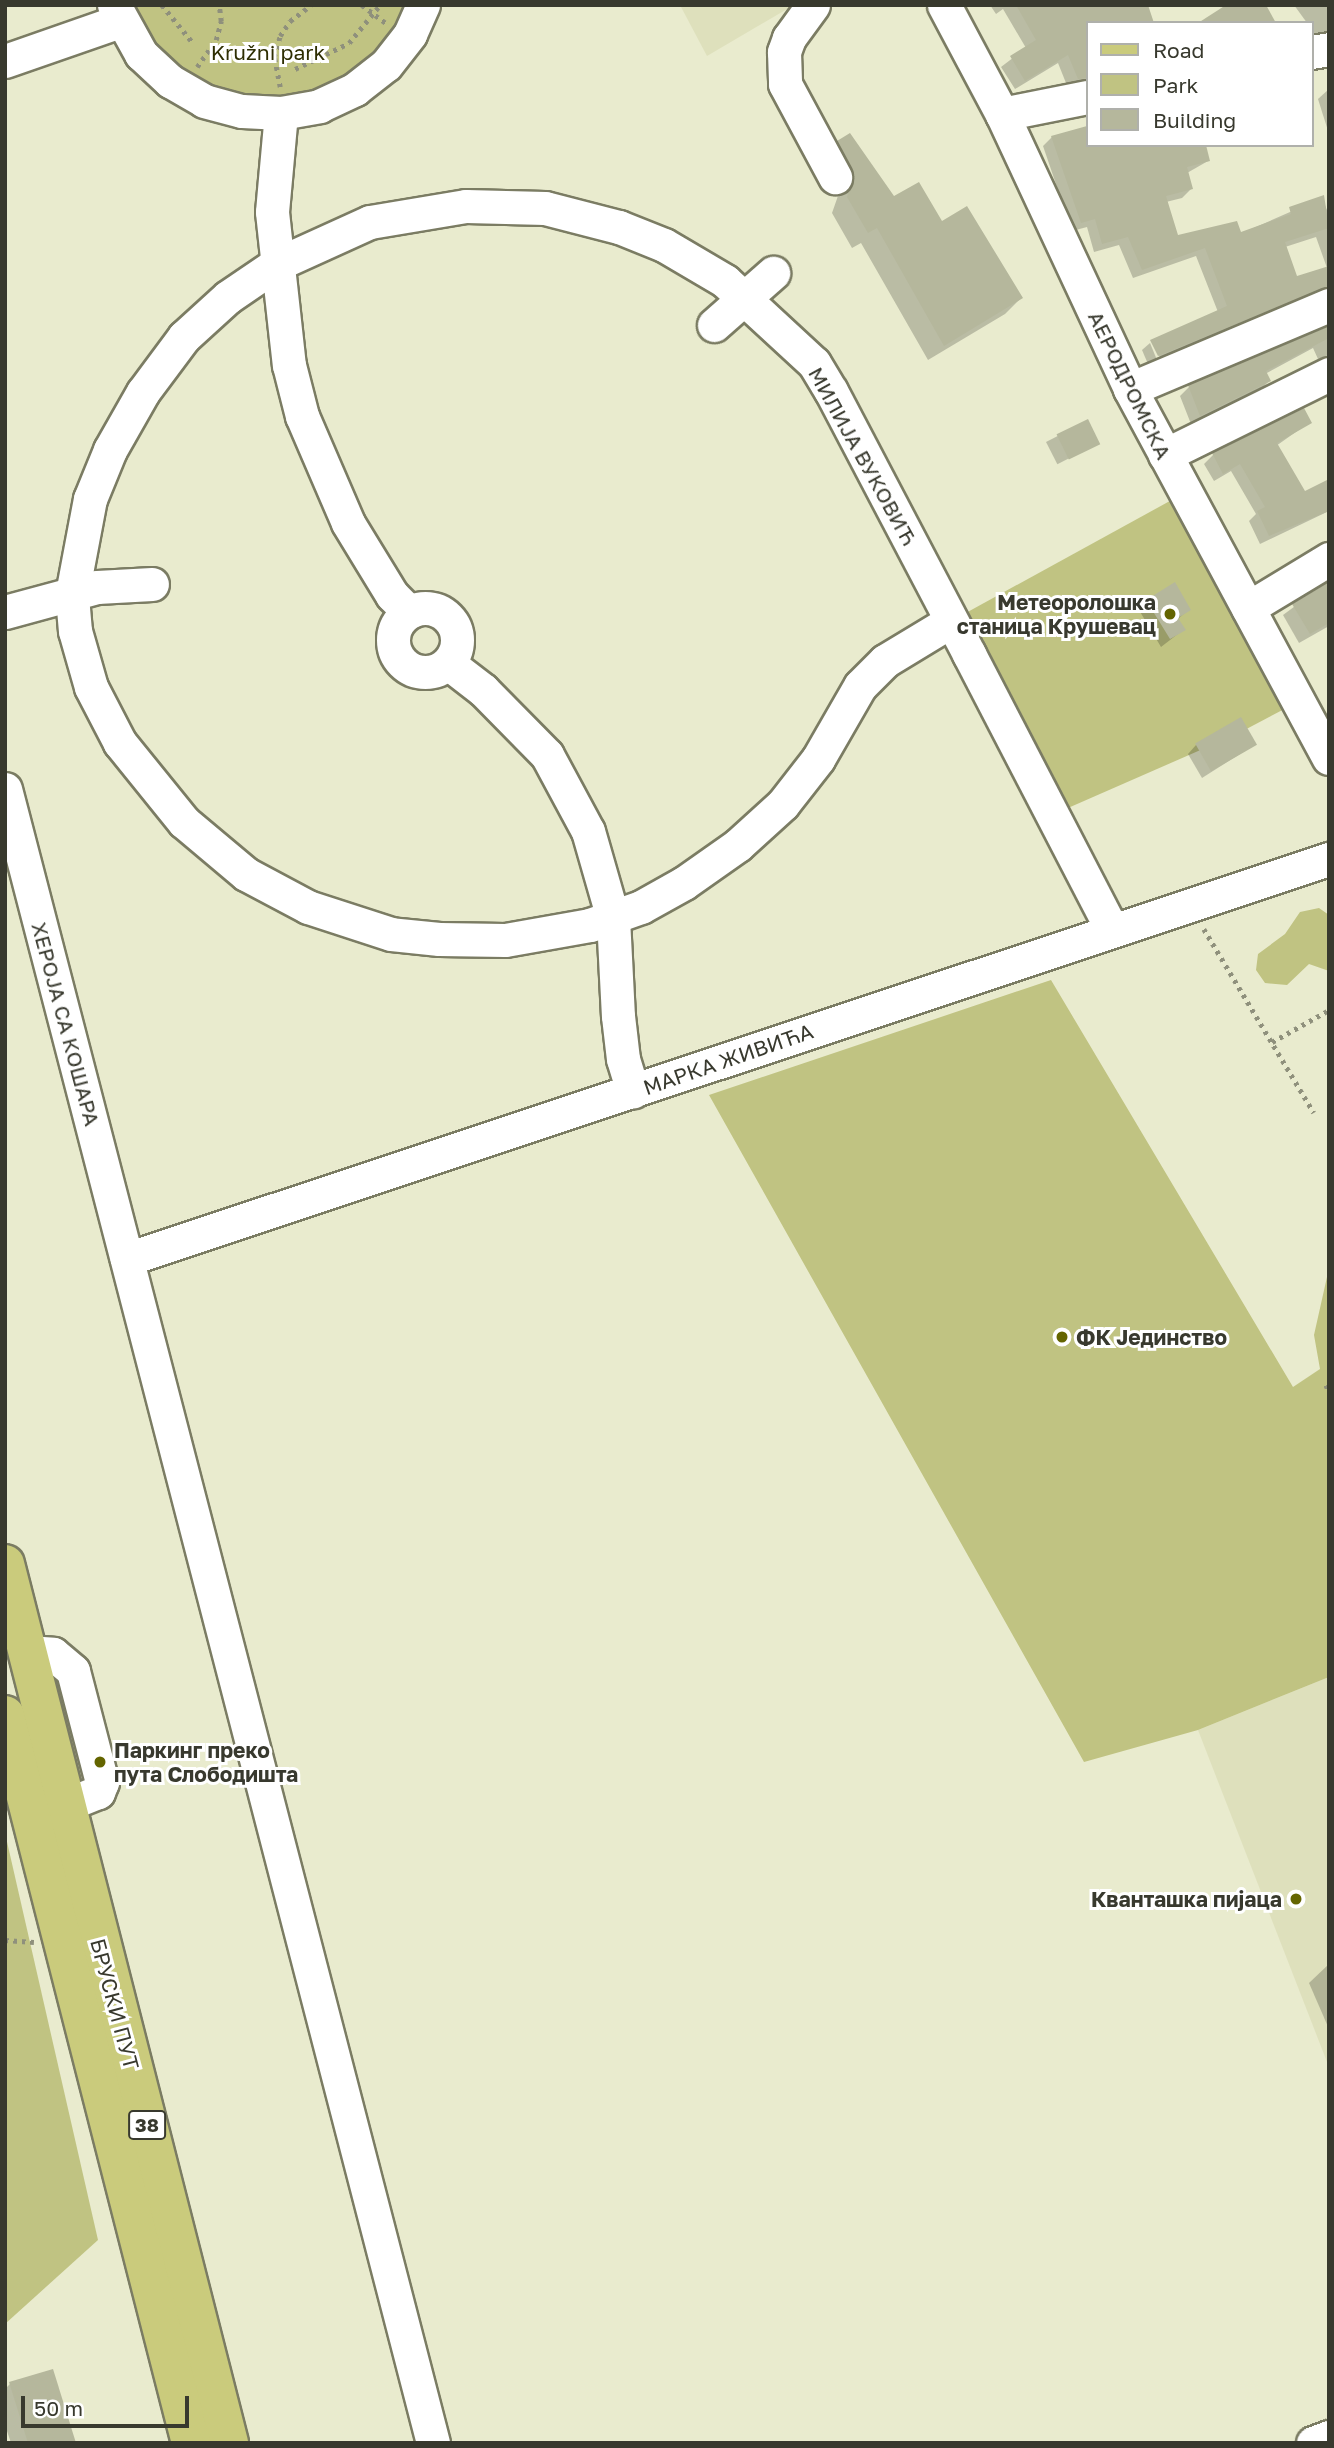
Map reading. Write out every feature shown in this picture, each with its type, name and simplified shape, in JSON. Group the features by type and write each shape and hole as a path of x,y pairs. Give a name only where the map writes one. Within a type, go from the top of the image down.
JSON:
{"main road":[{"name":"БРУСКИ ПУТ","path":"5,1564 27,1652 48,1812 191,2443"},
{"name":"БРУСКИ ПУТ","path":"5,1715 48,1812 229,2443"}],"street":[{"path":"5,61 117,13 141,54 170,81 204,101 242,111 283,105 319,106 355,89 386,65 410,34 423,5"},
{"path":"813,5 789,38 784,52 785,84 835,177"},
{"name":"АЕРОДРОМСКА","path":"944,5 1002,114 1130,389 1329,758"},
{"path":"1002,114 1086,97"},
{"path":"283,105 272,187 275,265 289,365 302,416 348,523 392,596 409,612"},
{"name":"МИЛИЈА ВУКОВИЋ","path":"951,621 886,661 860,686 818,759 783,804 738,845 684,883 613,918 505,940 391,934 308,907 246,874 184,822 120,743 91,687 75,631 72,594 90,499 110,450 143,392 184,337 228,297 275,265 370,222 413,212 466,206 545,208 619,227 664,245 743,295 814,363 951,621 1112,930"},
{"path":"714,325 743,295 773,273"},
{"path":"1130,389 1329,305"},
{"path":"1165,455 1329,374"},
{"path":"1248,608 1329,559"},
{"path":"5,612 117,583 152,584"},
{"path":"429,608 448,617 457,646 447,663 439,670 418,673 399,661 392,640 394,629 409,612 429,608"},
{"path":"447,663 483,690 547,755 588,831 613,918 618,949 618,1016 623,1059 633,1091"},
{"name":"ХЕРОЈА СА КОШАРА","path":"5,789 433,2443"},
{"name":"МАРКА ЖИВИЋА","path":"127,1259 1329,859"},
{"path":"1313,2443 1329,2437"}],"path":[{"path":"162,5 194,44"},
{"path":"193,70 216,40 221,21 219,5"},
{"path":"362,5 376,14 391,31"},
{"path":"295,69 349,43 376,14 380,5"},
{"path":"283,105 274,57 290,21 307,6"},
{"path":"1189,905 1314,1114"},
{"path":"1272,1042 1329,1010"},
{"path":"1326,1385 1329,1391"}],"shaded area":[{"path":"680,5 794,5 707,56"},
{"name":"Кванташка пијаца","path":"1329,1677 1329,2067 1198,1730"}],"green space":[{"name":"Kružni park","path":"130,5 406,5 379,50 341,81 295,97 246,99 199,84 160,54"},
{"path":"1199,485 1311,695 1237,734 1068,808 964,614"},
{"path":"1319,908 1329,915 1329,971 1309,964 1287,985 1265,983 1256,970 1258,954 1285,934 1300,912"},
{"name":"ФК Јединство","path":"1051,980 1293,1387 1320,1369 1314,1335 1329,1268 1329,1677 1198,1730 1084,1762 709,1095"},
{"path":"5,1833 98,2240 5,2324"}],"building":[{"path":"1016,5 1148,5 1153,21 1086,21 1086,78 1078,79 1068,55 1025,81 1010,56 1036,40"},
{"path":"1226,5 1266,5 1275,21 1201,21"},
{"path":"1086,126 1086,147 1206,147 1210,161 1187,167 1193,189 1166,196 1178,235 1237,221 1241,232 1291,214 1289,207 1324,195 1329,228 1285,242 1297,276 1329,266 1329,286 1158,356 1150,340 1227,306 1205,248 1142,270 1128,237 1102,244 1095,219 1081,223 1051,136"},
{"path":"850,133 894,196 919,182 942,221 967,206 1023,298 944,346 877,228 868,233 847,197 854,177 837,141"},
{"path":"1329,326 1329,338 1266,371 1271,381 1200,416 1188,385"},
{"path":"1304,408 1312,423 1277,443 1305,491 1329,479 1329,511 1269,536 1257,511 1265,507 1240,464 1223,474 1212,453"},
{"path":"1088,419 1100,444 1069,460 1057,434"},
{"name":"Метеоролошка станица Крушевац","path":"1175,582 1191,610 1178,618 1186,630 1170,639 1146,600"},
{"path":"1329,582 1329,623 1310,634 1292,604"},
{"path":"1241,717 1257,745 1211,771 1195,744"},
{"path":"53,2369 76,2443 28,2443 9,2382"}],"place":[{"name":"Метеоролошка станица Крушевац","path":"1170,614"},
{"name":"ФК Јединство","path":"1062,1337"},
{"name":"Паркинг преко пута Слободишта","path":"100,1762"},
{"name":"Кванташка пијаца","path":"1296,1899"}]}
